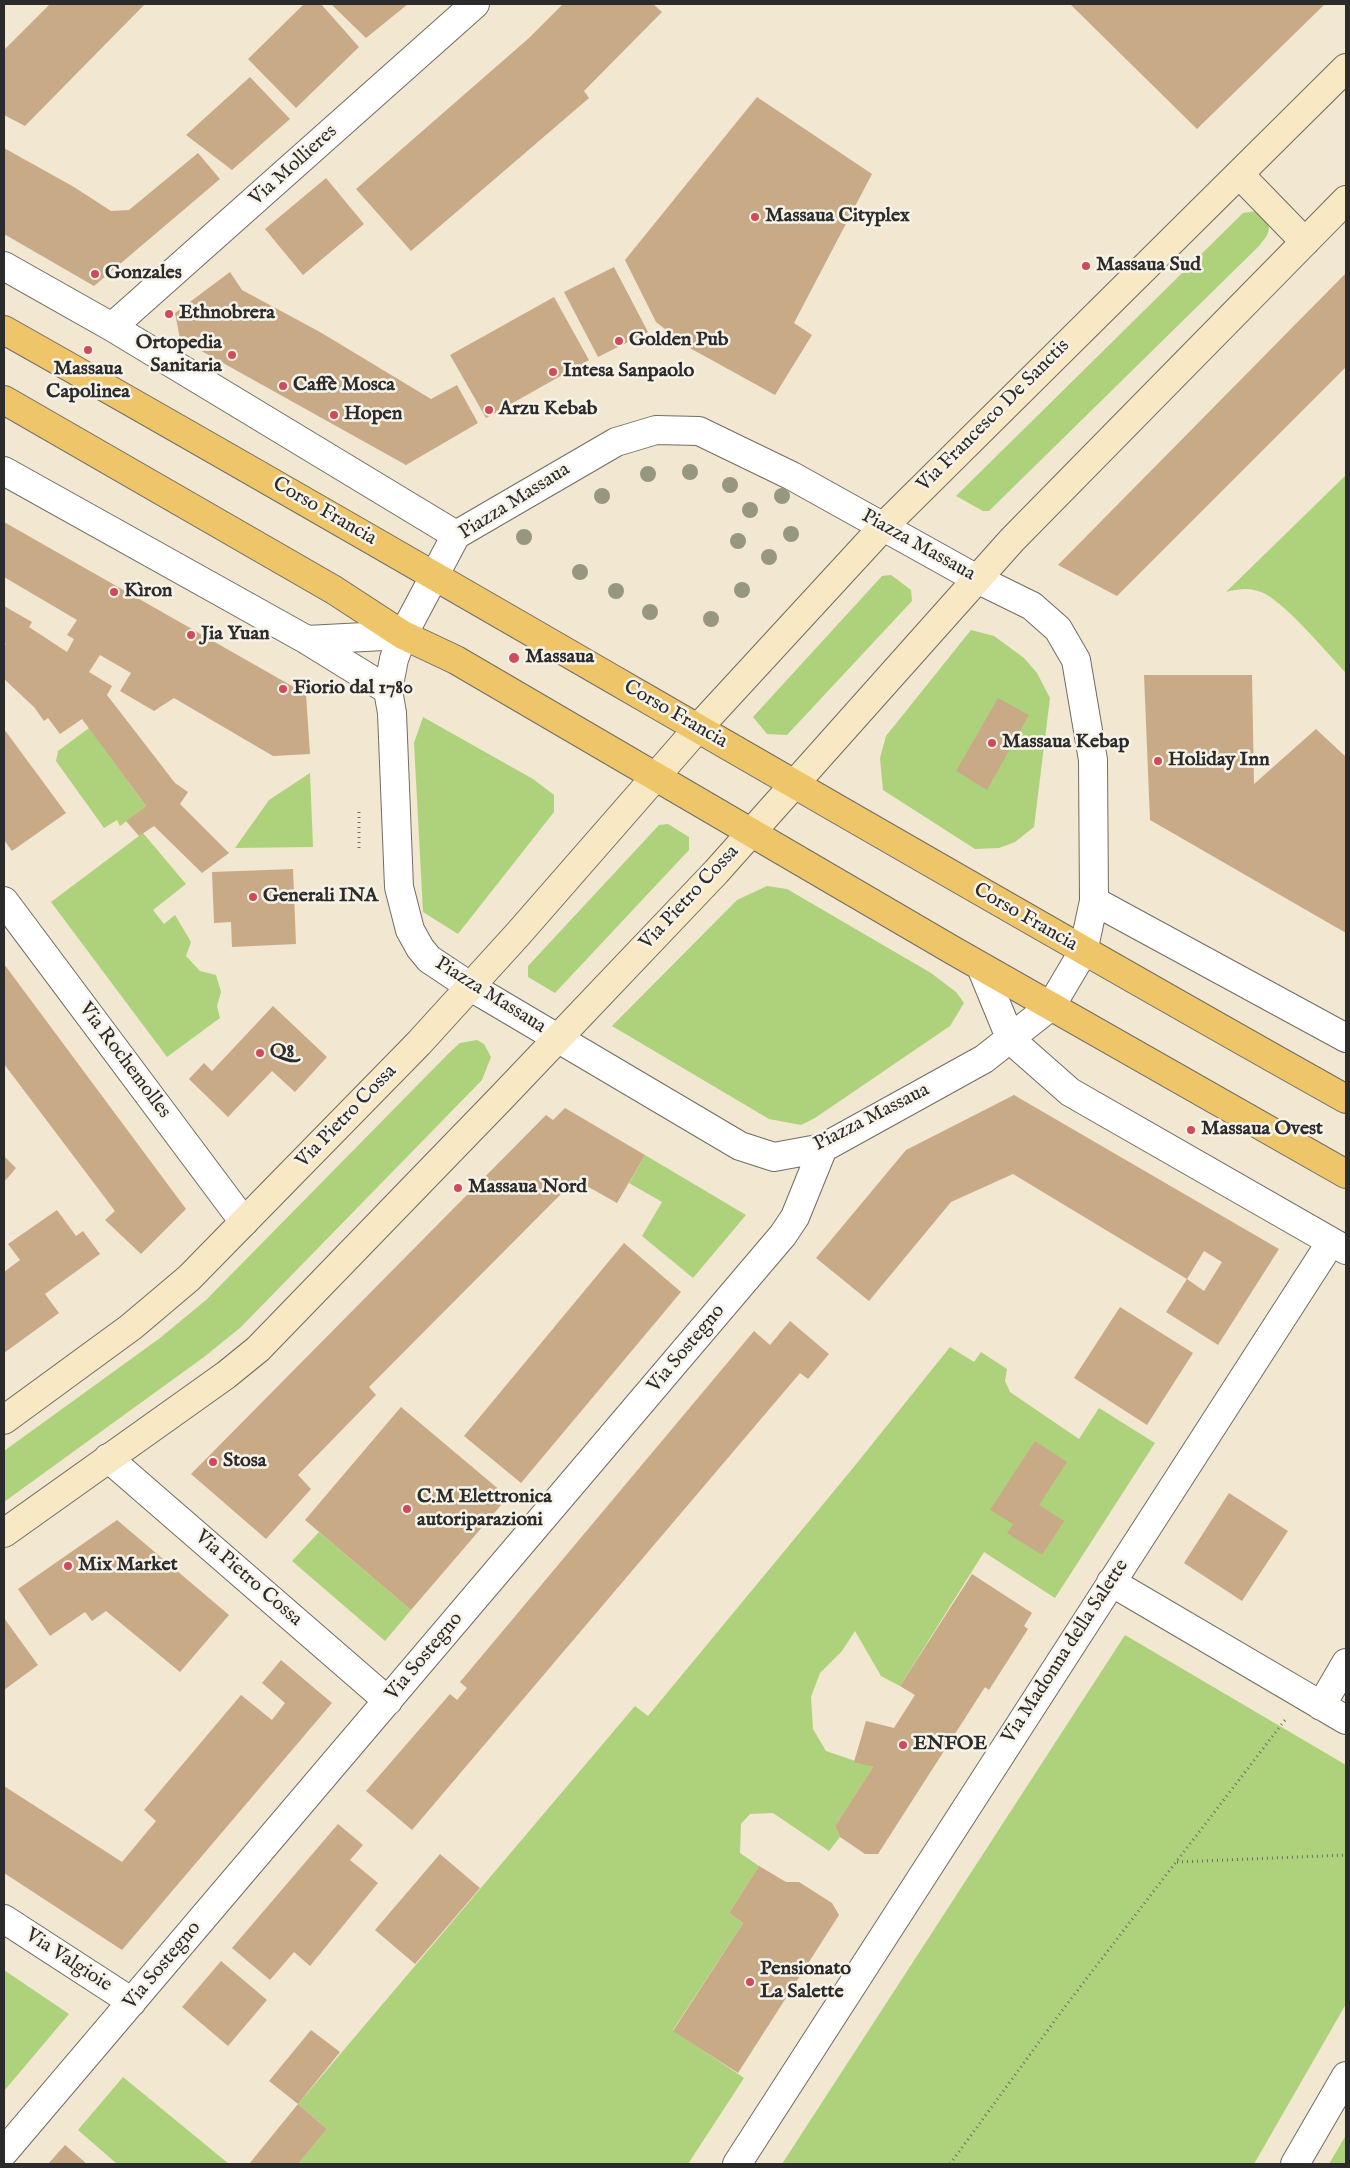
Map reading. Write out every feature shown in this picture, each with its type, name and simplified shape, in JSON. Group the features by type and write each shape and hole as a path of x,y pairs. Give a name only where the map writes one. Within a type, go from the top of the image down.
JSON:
{"main road":[{"name":"Via Francesco De Sanctis","path":"655,776 884,526 1346,68"},
{"path":"1239,174 1305,242"},
{"path":"750,833 1012,540 1346,200"},
{"name":"Corso Francia","path":"4,330 434,575 1083,952 1346,1099"},
{"path":"4,400 334,590 403,635 456,660 750,833 1346,1174"},
{"name":"Via Pietro Cossa","path":"4,1420 131,1327 189,1278 420,1043 655,776"},
{"name":"Via Pietro Cossa","path":"4,1533 226,1375 258,1349 558,1038 716,872 750,833"}],"street":[{"name":"Via Mollieres","path":"112,327 475,4"},
{"path":"4,266 112,327 456,535"},
{"name":"Piazza Massaua","path":"656,430 699,431 792,476 884,526 977,579 1032,606 1058,629 1076,660 1093,760 1094,901 1083,952 1051,1006 1011,1040 972,1067 823,1148 774,1157 740,1146 470,987 429,959 410,930 400,887 392,714 388,690 394,659 403,635 456,535 536,486 616,442 656,430"},
{"path":"4,471 307,640 388,690"},
{"path":"307,640 403,635"},
{"name":"Via Rochemolles","path":"4,901 244,1222"},
{"path":"1094,901 1346,1038"},
{"path":"981,966 1011,1040 1070,1092 1339,1246"},
{"name":"Via Sostegno","path":"4,2152 784,1235 795,1217 823,1148"},
{"name":"Via Madonna della Salette","path":"737,2164 1111,1582 1339,1246"},
{"name":"Via Pietro Cossa","path":"108,1458 388,1701"},
{"path":"1111,1582 1346,1720"},
{"path":"1313,1701 1346,1663"},
{"name":"Via Valgioie","path":"4,1919 132,2002"},
{"path":"1295,2164 1346,2076"}],"path":[{"path":"359,808 359,848"},
{"path":"950,2164 1064,2008 1177,1862 1313,1701"},
{"path":"1177,1862 1346,1855"}],"green space":[{"path":"1256,211 1268,221 1269,225 1267,235 1259,246 989,511 983,511 956,496 1243,213"},
{"path":"1346,475 1346,673 1293,616 1270,597 1252,589 1226,592"},
{"path":"891,575 911,590 912,601 787,735 767,734 753,717 882,576"},
{"path":"971,630 994,636 1024,658 1037,673 1050,698 1034,827 1015,842 999,848 975,849 883,790 880,758 886,736"},
{"path":"423,717 533,779 554,795 554,812 458,934 423,912 414,743"},
{"path":"89,728 146,806 120,826 117,820 104,828 56,761 58,751"},
{"path":"310,773 313,847 235,848 269,800"},
{"path":"668,824 689,837 689,850 555,993 528,977 528,966 659,825"},
{"path":"143,833 186,884 153,910 164,924 175,915 191,942 186,956 200,971 216,975 221,992 217,1006 220,1018 167,1057 51,902"},
{"path":"767,886 787,889 931,973 956,992 964,1003 950,1026 815,1118 801,1125 769,1119 612,1026 737,900"},
{"path":"477,1040 484,1044 491,1057 482,1080 241,1327 204,1357 4,1502 4,1451 160,1338 206,1300 450,1052 460,1043"},
{"path":"645,1155 746,1215 693,1278 642,1236 662,1202 629,1183"},
{"path":"950,1347 974,1362 981,1352 1007,1369 1005,1381 1010,1392 1079,1439 1099,1408 1155,1443 1055,1598 984,1552 900,1686 881,1676 855,1631 842,1651 820,1673 811,1697 813,1729 826,1751 873,1767 835,1826 840,1837 829,1851 773,1813 750,1814 741,1824 740,1853 759,1866 729,1913 743,1923 673,2030 744,2078 688,2164 298,2164 327,2129 298,2104 635,1706 648,1716 853,1468"},
{"path":"319,1532 411,1610 385,1641 292,1561"},
{"path":"1125,1635 1346,1765 1346,2004 1254,2164 782,2164"},
{"path":"4,1970 69,2014 4,2091"},
{"path":"123,2077 229,2164 117,2164 78,2130"},
{"path":"1346,2135 1346,2164 1329,2164"}],"building":[{"path":"50,4 145,4 25,126 4,115 4,50"},
{"path":"304,4 321,4 359,47 296,108 248,59"},
{"path":"331,4 408,4 366,38"},
{"path":"563,4 653,4 662,12 584,91 589,98 411,251 356,189 529,38"},
{"path":"1070,4 1325,4 1197,129"},
{"path":"250,77 290,119 232,170 186,135"},
{"name":"Massaua Cityplex","path":"757,97 872,174 794,323 812,335 775,395 688,347 656,322 625,260"},
{"path":"4,148 74,187 111,211 129,210 198,153 220,179 94,286 4,234"},
{"path":"326,178 364,224 303,275 265,229"},
{"path":"614,267 648,332 598,357 564,292"},
{"path":"230,272 242,290 320,332 431,399 457,385 478,423 406,465 180,339 175,313"},
{"path":"1346,273 1346,367 1117,596 1058,565"},
{"path":"554,297 589,360 486,418 450,355"},
{"path":"4,522 306,694 310,754 273,756 174,698 154,711 120,691 131,673 100,655 89,672 112,686 107,695 175,783 188,792 180,804 229,853 202,873 154,826 139,836 126,821 146,806 82,719 60,734 48,718 44,721 34,707 4,679 4,645 6,644 4,642 4,606 32,622 29,627 67,652 74,639 67,635 77,620 4,577"},
{"path":"1144,675 1252,675 1254,784 1316,729 1346,757 1346,933 1150,820"},
{"name":"Massaua Kebap","path":"998,698 1029,715 987,790 956,771"},
{"path":"4,729 66,813 12,851 4,840"},
{"name":"Generali INA","path":"293,869 296,944 232,947 231,922 214,923 212,872"},
{"path":"4,964 186,1209 141,1254 105,1220 115,1211 4,1064"},
{"path":"273,1006 327,1057 295,1092 272,1071 228,1117 189,1079 204,1063 212,1071"},
{"path":"1014,1095 1279,1249 1218,1345 1166,1312 1187,1279 1013,1174 951,1202 869,1301 816,1258 906,1150","holes":["1204,1251 1222,1262 1204,1291 1187,1279"]},
{"path":"565,1108 645,1155 617,1203 576,1180 563,1192 369,1387 376,1395 298,1475 311,1489 266,1539 191,1474 546,1115 553,1120"},
{"path":"4,1156 16,1168 4,1182"},
{"path":"57,1210 76,1236 83,1231 100,1254 45,1294 59,1313 4,1353 4,1272 20,1260 8,1244"},
{"path":"624,1243 681,1292 521,1483 464,1436"},
{"path":"1120,1307 1193,1353 1147,1425 1074,1378"},
{"path":"790,1321 829,1354 808,1379 800,1373 412,1830 366,1791 450,1694 457,1700 467,1688 460,1682 754,1331 770,1345"},
{"name":"C.M Elettronica autoriparazioni","path":"401,1407 508,1497 411,1610 305,1520"},
{"path":"1035,1441 1067,1462 1039,1505 1064,1521 1042,1555 1007,1533 1013,1524 990,1510"},
{"path":"1229,1493 1288,1531 1242,1601 1184,1563"},
{"path":"117,1520 229,1615 180,1672 106,1611 92,1621 85,1612 50,1636 18,1589"},
{"path":"972,1574 1032,1613 1024,1626 1028,1629 989,1690 985,1687 878,1854 865,1854 840,1837 835,1826 873,1767 854,1762 866,1721 894,1728 915,1695 900,1686"},
{"path":"4,1618 38,1665 4,1690"},
{"path":"281,1660 332,1703 122,1950 4,1873 4,1786 122,1862 156,1821 144,1810 241,1695 272,1720 285,1703 262,1683"},
{"path":"338,1824 363,1845 350,1860 378,1883 310,1966 294,1952 270,1980 232,1948"},
{"path":"440,1854 480,1888 415,1964 375,1930"},
{"name":"Pensionato La Salette","path":"759,1866 786,1882 799,1882 832,1903 839,1915 738,2073 673,2031 743,1923 729,1913"},
{"path":"221,1961 267,2000 228,2046 182,2007"},
{"path":"311,2030 340,2052 298,2104 269,2081"},
{"path":"298,2104 327,2129 298,2164 249,2164"},
{"path":"65,2145 87,2164 48,2164"}],"place":[{"name":"Massaua Cityplex","path":"755,217"},
{"name":"Massaua Sud","path":"1086,266"},
{"name":"Gonzales","path":"95,274"},
{"name":"Ethnobrera","path":"169,314"},
{"name":"Golden Pub","path":"619,341"},
{"name":"Massaua Capolinea","path":"88,350"},
{"name":"Ortopedia Sanitaria","path":"232,355"},
{"name":"Intesa Sanpaolo","path":"553,372"},
{"name":"Caffè Mosca","path":"283,386"},
{"name":"Arzu Kebab","path":"489,410"},
{"name":"Hopen","path":"334,415"},
{"name":"Kìron","path":"114,592"},
{"name":"Jia Yuan","path":"191,635"},
{"name":"Massaua","path":"514,658"},
{"name":"Fiorio dal 1780","path":"283,689"},
{"name":"Massaua Kebap","path":"992,743"},
{"name":"Holiday Inn","path":"1158,761"},
{"name":"Generali INA","path":"253,897"},
{"name":"Q8","path":"260,1053"},
{"name":"Massaua Ovest","path":"1191,1130"},
{"name":"Massaua Nord","path":"458,1188"},
{"name":"Stosa","path":"213,1462"},
{"name":"C.M Elettronica autoriparazioni","path":"407,1509"},
{"name":"Mix Market","path":"68,1566"},
{"name":"ENFOE","path":"903,1745"},
{"name":"Pensionato La Salette","path":"750,1982"}]}
